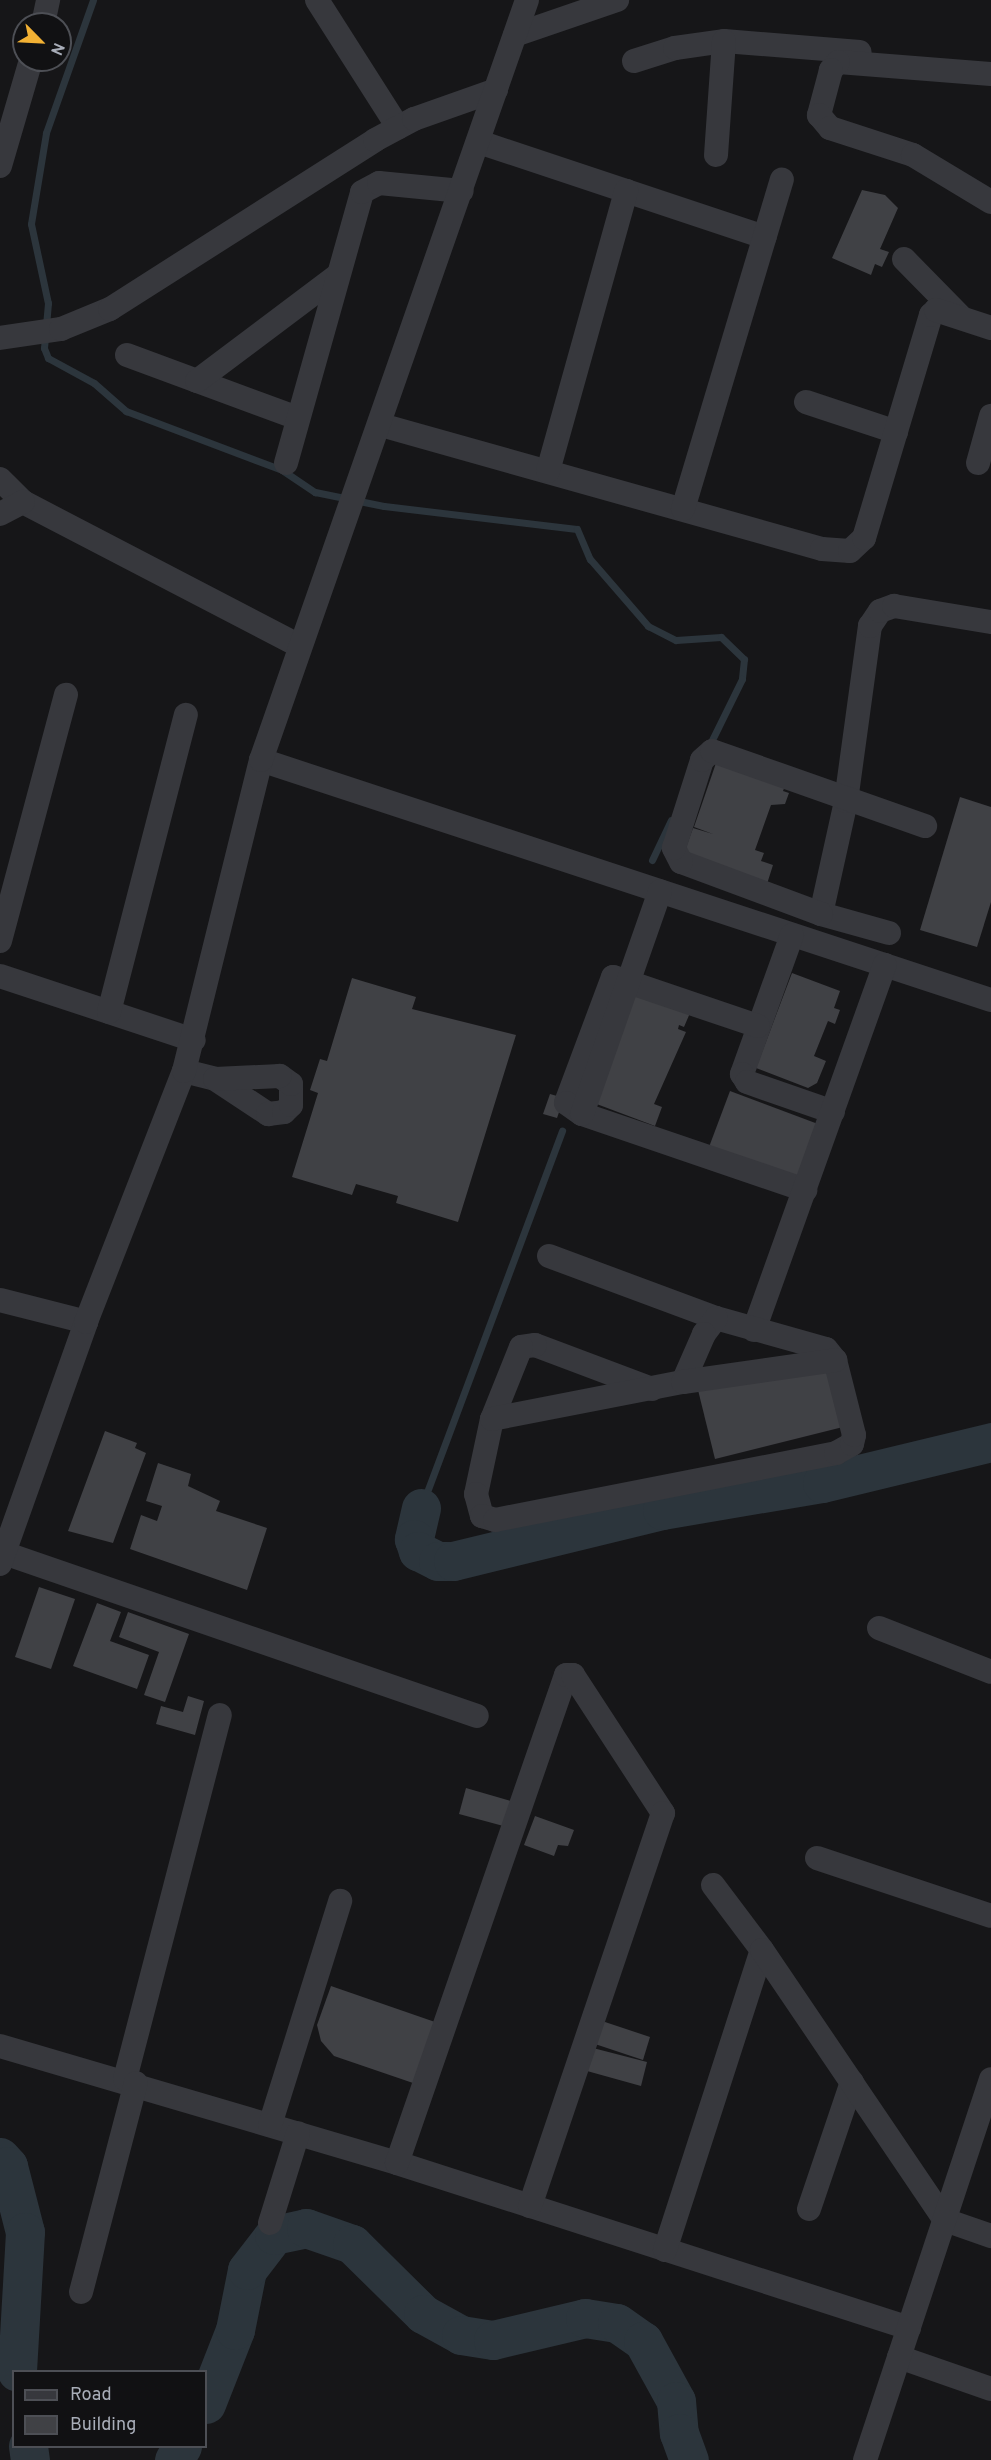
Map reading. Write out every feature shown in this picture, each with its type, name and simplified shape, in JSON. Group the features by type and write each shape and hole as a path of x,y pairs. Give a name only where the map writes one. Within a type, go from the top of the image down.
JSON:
{"street":[{"path":"317,0 398,127"},
{"path":"477,1716 2,1558 86,1322 184,1071 194,1040 261,760 298,645 337,552 527,0"},
{"path":"515,35 617,0"},
{"path":"634,61 675,48 724,41 991,60"},
{"path":"716,155 724,41"},
{"path":"991,74 838,62 831,69 819,115 830,128 913,155 991,202"},
{"path":"0,166 27,72"},
{"path":"5,338 61,329 110,309 398,127 496,90"},
{"path":"479,142 765,237"},
{"path":"682,509 782,180"},
{"path":"286,463 296,417 337,276 368,185 462,190"},
{"path":"548,471 626,191"},
{"path":"904,259 962,318"},
{"path":"197,381 337,276"},
{"path":"381,425 822,549 850,551 864,537 931,315 936,310 990,326"},
{"path":"127,355 296,417"},
{"path":"806,402 896,432"},
{"path":"978,464 991,416"},
{"path":"0,479 22,502 298,645"},
{"path":"0,514 22,502"},
{"path":"821,914 846,801 870,626 880,611 894,606 991,622"},
{"path":"0,941 66,695"},
{"path":"109,1012 186,715"},
{"path":"889,933 821,914 675,856 706,754 722,754 846,801 926,826"},
{"path":"261,760 991,1000"},
{"path":"660,891 582,1114 805,1190"},
{"path":"769,927 779,897"},
{"path":"792,934 742,1074 747,1082 832,1112"},
{"path":"754,1330 885,966"},
{"path":"0,976 194,1040"},
{"path":"630,981 758,1026"},
{"path":"184,1071 215,1079"},
{"path":"549,1256 716,1318 826,1349 835,1360 854,1435 846,1449 495,1520 482,1516 476,1494 492,1419 517,1353 529,1344 652,1389"},
{"path":"0,1300 86,1322"},
{"path":"683,1382 704,1334 716,1318"},
{"path":"492,1419 683,1382 835,1360"},
{"path":"879,1628 991,1672"},
{"path":"397,2163 566,1675 573,1675 663,1813 530,2206"},
{"path":"81,2292 220,1715"},
{"path":"817,1858 991,1916"},
{"path":"713,1885 762,1950 945,2220 991,2236"},
{"path":"270,2125 340,1901"},
{"path":"665,2250 762,1950"},
{"path":"0,2046 131,2081 397,2163 909,2328"},
{"path":"865,2460 945,2220 985,2117 991,2079"},
{"path":"809,2209 852,2082"},
{"path":"270,2223 298,2133"},
{"path":"899,2357 991,2389"}],"building":[{"path":"862,190 885,195 898,208 880,249 889,252 882,267 875,264 871,275 832,258"},
{"path":"716,763 785,786 783,791 789,793 785,804 771,805 755,850 764,853 761,861 773,865 767,884 683,856 693,828 713,834 694,827"},
{"path":"960,797 991,807 991,902 977,947 920,930"},
{"path":"792,973 840,991 834,1008 840,1010 835,1024 828,1021 814,1056 826,1061 817,1083 808,1088 756,1068"},
{"path":"352,978 416,997 412,1009 516,1035 458,1222 396,1203 398,1196 356,1184 352,1195 292,1177 318,1093 310,1090 320,1059 327,1061"},
{"path":"635,992 690,1013 684,1027 679,1025 678,1029 686,1032 654,1104 662,1107 655,1126 594,1103"},
{"path":"730,1091 818,1124 802,1182 709,1147"},
{"path":"550,1094 564,1098 557,1118 543,1114"},
{"path":"839,1356 855,1424 715,1459 698,1390"},
{"path":"105,1431 137,1443 135,1448 146,1453 113,1543 68,1531"},
{"path":"158,1463 191,1474 188,1486 220,1501 216,1511 267,1528 247,1590 130,1549 141,1515 157,1521 162,1506 146,1501"},
{"path":"39,1587 75,1599 51,1669 15,1657"},
{"path":"97,1603 121,1612 110,1641 149,1655 137,1689 73,1666"},
{"path":"128,1612 189,1634 165,1702 144,1695 159,1652 119,1637"},
{"path":"188,1696 204,1701 195,1735 156,1724 161,1706 183,1712"},
{"path":"466,1788 514,1802 507,1827 459,1814"},
{"path":"535,1816 574,1830 568,1846 558,1845 554,1856 524,1845"},
{"path":"331,1986 435,2022 413,2083 334,2056 321,2041 317,2025"},
{"path":"602,2021 650,2037 643,2060 595,2044"},
{"path":"593,2048 647,2062 641,2086 587,2071"}],"waterway":[{"path":"93,0 46,133 31,224 48,303 44,348 48,358 94,383 126,411 282,470 315,492 384,506 577,529 590,559 648,626 676,640 721,637 744,659 742,679 709,746"},
{"path":"652,860 671,820"},
{"path":"421,1508 562,1130"},
{"path":"421,1508 414,1539 418,1551 438,1561 453,1561 662,1510 822,1483 991,1442"},
{"path":"0,2157 8,2166 25,2232 17,2370"},
{"path":"207,2401 235,2330 247,2270 274,2235 306,2228 352,2244 423,2314 461,2335 493,2340 585,2318 617,2323 643,2341 676,2401 679,2433 689,2460"},
{"path":"28,2448 30,2460"},
{"path":"174,2460 181,2448"}]}
